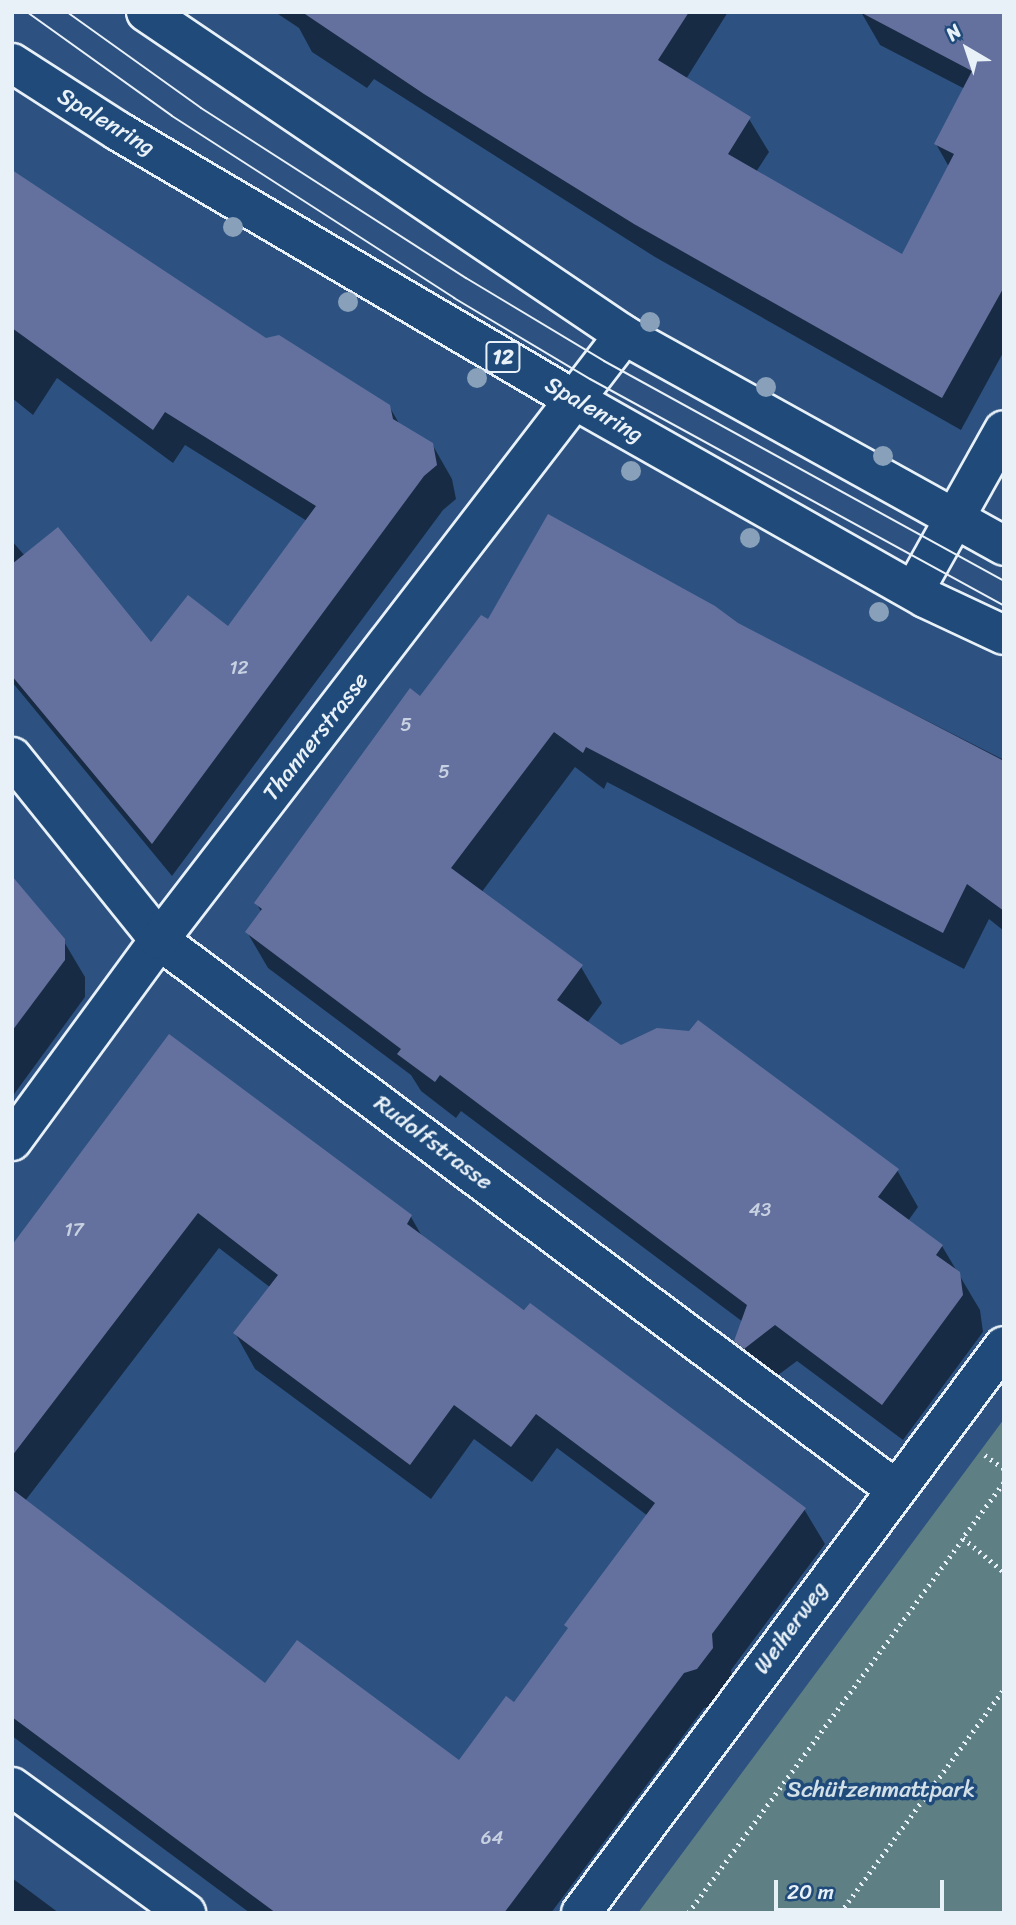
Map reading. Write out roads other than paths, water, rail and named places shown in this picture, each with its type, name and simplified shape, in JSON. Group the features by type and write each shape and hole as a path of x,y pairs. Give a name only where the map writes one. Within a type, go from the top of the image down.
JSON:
{"street":[{"path":"146,12 624,335 954,522 1004,546"},
{"name":"Spalenring","path":"12,63 118,131 575,400 914,591 1004,635"},
{"name":"Thannerstrasse","path":"12,1142 159,940 624,335"},
{"path":"914,591 1004,430"},
{"name":"Rudolfstrasse","path":"12,757 159,940 894,1488"},
{"name":"Weiherweg","path":"581,1913 894,1488 1004,1346"},
{"path":"12,1787 186,1913"}],"tram line":[{"path":"27,12 172,116 454,298 590,379 1004,606"},
{"path":"67,12 201,108 466,278 604,361 1004,581"}],"park label":[{"name":"Schützenmattpark","path":"881,1790"}]}
